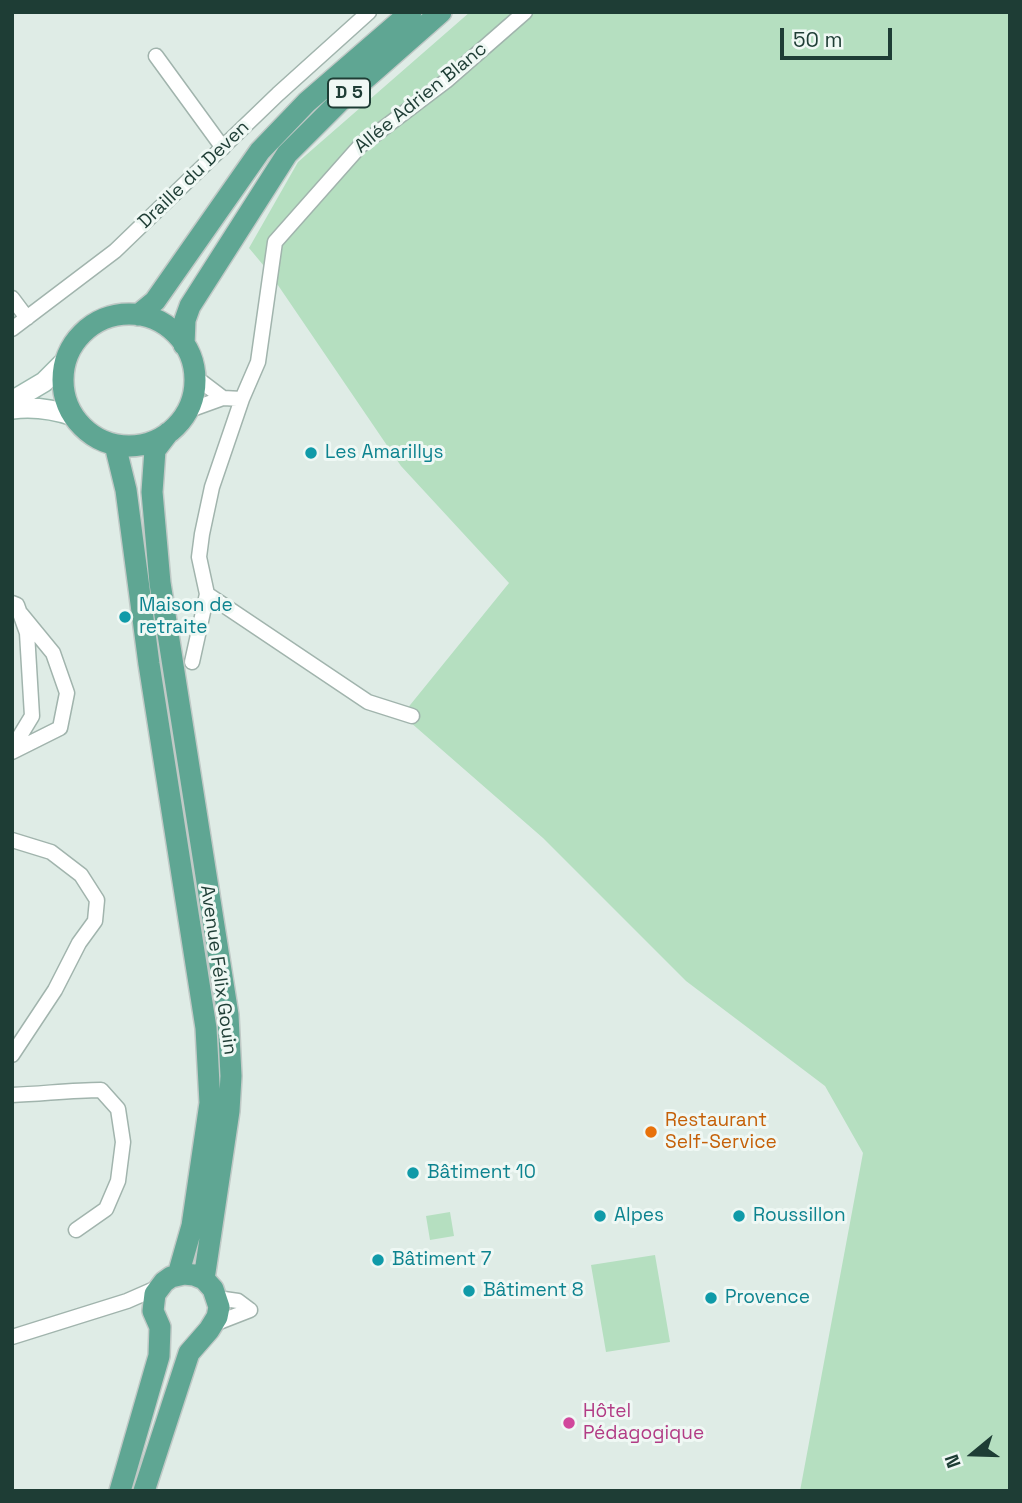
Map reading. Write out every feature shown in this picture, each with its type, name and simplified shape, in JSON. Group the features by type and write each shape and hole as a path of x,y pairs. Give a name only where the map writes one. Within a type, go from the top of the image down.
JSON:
{"main road":[{"name":"D 5","path":"138,315 155,301 260,151 306,102 411,12"},
{"name":"D 5","path":"184,345 185,320 190,306 287,154 341,100 441,12"},
{"path":"138,315 164,325 184,345 194,376 193,397 187,411 168,433 143,445 116,445 92,435 74,416 64,389 66,360 72,346 94,324 115,316 138,315"},
{"path":"12,401 44,382 66,360"},
{"path":"12,409 39,408 74,416"},
{"name":"Avenue Félix Gouin","path":"168,433 155,450 152,492 160,583 228,1015 231,1076 220,1183 204,1279"},
{"name":"Avenue Félix Gouin","path":"116,445 126,490 149,664 206,1028 210,1103 192,1226 178,1275"},
{"path":"120,1491 159,1356 155,1294 159,1287 178,1275 190,1274 204,1279 213,1289 219,1307 208,1329 189,1353 144,1491"},
{"path":"157,1319 171,1336 182,1339 208,1329"}],"street":[{"name":"Draille du Deven","path":"12,329 115,251 278,94 369,12"},
{"name":"Allée Adrien Blanc","path":"208,594 199,557 202,534 212,487 258,362 275,242 360,146 446,81 525,12"},
{"path":"156,56 223,148"},
{"path":"12,298 27,318"},
{"path":"194,376 223,398"},
{"path":"187,411 223,398 242,400"},
{"path":"192,662 208,594 368,702 412,716"},
{"path":"12,750 32,716 27,632 17,608"},
{"path":"12,750 60,728 66,693 52,653 17,608"},
{"path":"12,840 51,852 81,875 97,901 95,921 79,943 55,990 12,1055"},
{"path":"12,1095 101,1090 118,1108 124,1142 118,1181 106,1209 76,1230"},
{"path":"12,1337 127,1301 159,1287"},
{"path":"208,1329 250,1310 238,1301 217,1298"},
{"path":"127,1301 157,1319"}],"green space":[{"path":"470,12 1010,12 1010,1491 800,1491 863,1153 825,1086 686,981 543,838 402,715 509,583 401,466 269,272 249,248 298,162"},
{"path":"450,1212 454,1236 430,1240 426,1216"},
{"path":"655,1255 670,1342 606,1352 591,1265"}],"place":[{"name":"Les Amarillys","path":"311,453"},
{"name":"Maison de retraite","path":"125,617"},
{"name":"Restaurant Self-Service","path":"651,1132"},
{"name":"Bâtiment 10","path":"413,1173"},
{"name":"Alpes","path":"600,1216"},
{"name":"Roussillon","path":"739,1216"},
{"name":"Bâtiment 7","path":"378,1260"},
{"name":"Bâtiment 8","path":"469,1291"},
{"name":"Provence","path":"711,1298"},
{"name":"Hôtel Pédagogique","path":"569,1423"}]}
